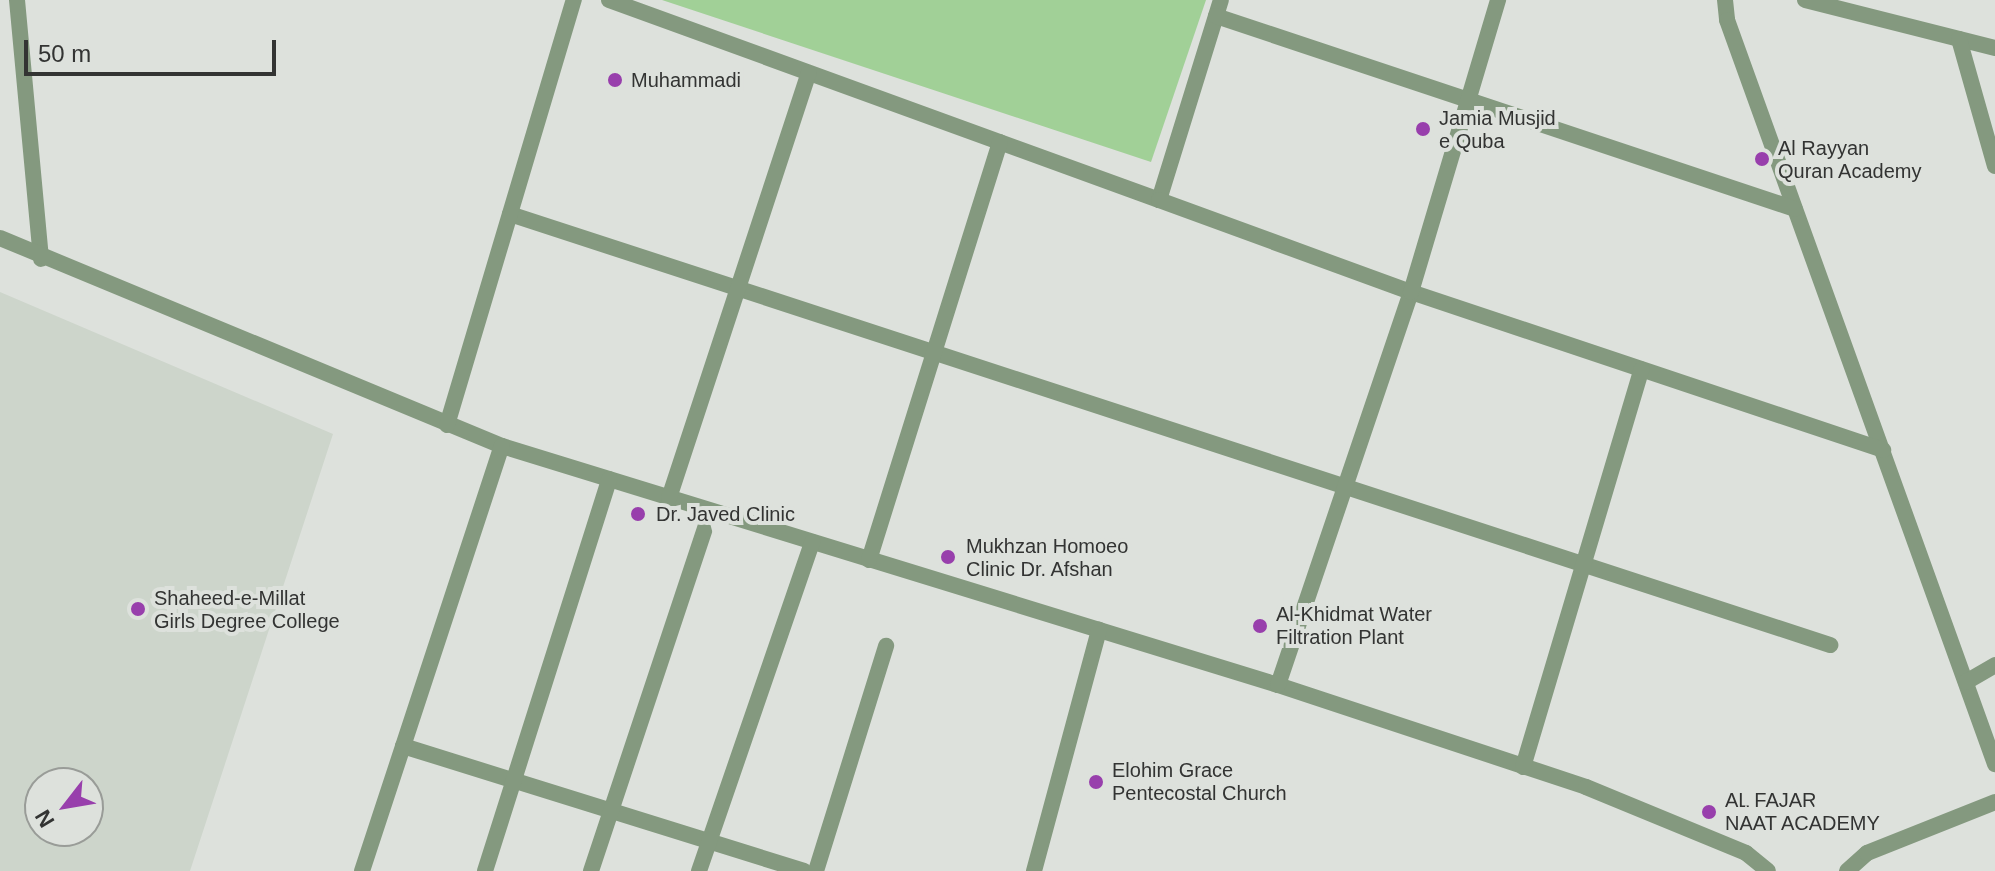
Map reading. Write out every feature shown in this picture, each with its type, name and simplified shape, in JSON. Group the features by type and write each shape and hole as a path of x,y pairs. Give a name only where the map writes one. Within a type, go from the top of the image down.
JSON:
{"street":[{"path":"17,0 41,259"},
{"path":"447,425 574,0"},
{"path":"609,0 1411,292 1883,450"},
{"path":"1278,685 1411,292 1498,0"},
{"path":"1725,0 1727,20 1995,764"},
{"path":"1805,0 1995,48"},
{"path":"1159,200 1219,8 1795,209"},
{"path":"1959,39 1995,166"},
{"path":"669,498 809,73"},
{"path":"869,560 1000,142"},
{"path":"510,214 737,291 1830,645"},
{"path":"0,238 41,259 502,446 1278,685 1523,767 1746,853 1768,871"},
{"path":"1523,767 1581,564 1642,369"},
{"path":"362,871 502,446"},
{"path":"485,871 609,479"},
{"path":"591,871 711,511"},
{"path":"699,871 812,542"},
{"path":"1034,871 1099,630"},
{"path":"816,871 886,646"},
{"path":"1966,682 1995,665"},
{"path":"403,746 804,871"},
{"path":"1847,871 1867,853 1995,802"}],"shaded area":[{"name":"Shaheed-e-Millat Girls Degree College","path":"0,292 333,434 190,871 0,871"}],"green space":[{"path":"662,0 1206,0 1151,162"}],"place":[{"name":"Muhammadi","path":"615,80"},
{"name":"Jamia Musjid e Quba","path":"1423,129"},
{"name":"Al Rayyan Quran Academy","path":"1762,159"},
{"name":"Dr. Javed Clinic","path":"638,514"},
{"name":"Mukhzan Homoeo Clinic Dr. Afshan","path":"948,557"},
{"name":"Shaheed-e-Millat Girls Degree College","path":"138,609"},
{"name":"Al-Khidmat Water Filtration Plant","path":"1260,626"},
{"name":"Elohim Grace Pentecostal Church","path":"1096,782"},
{"name":"AL FAJAR NAAT ACADEMY","path":"1709,812"}]}
